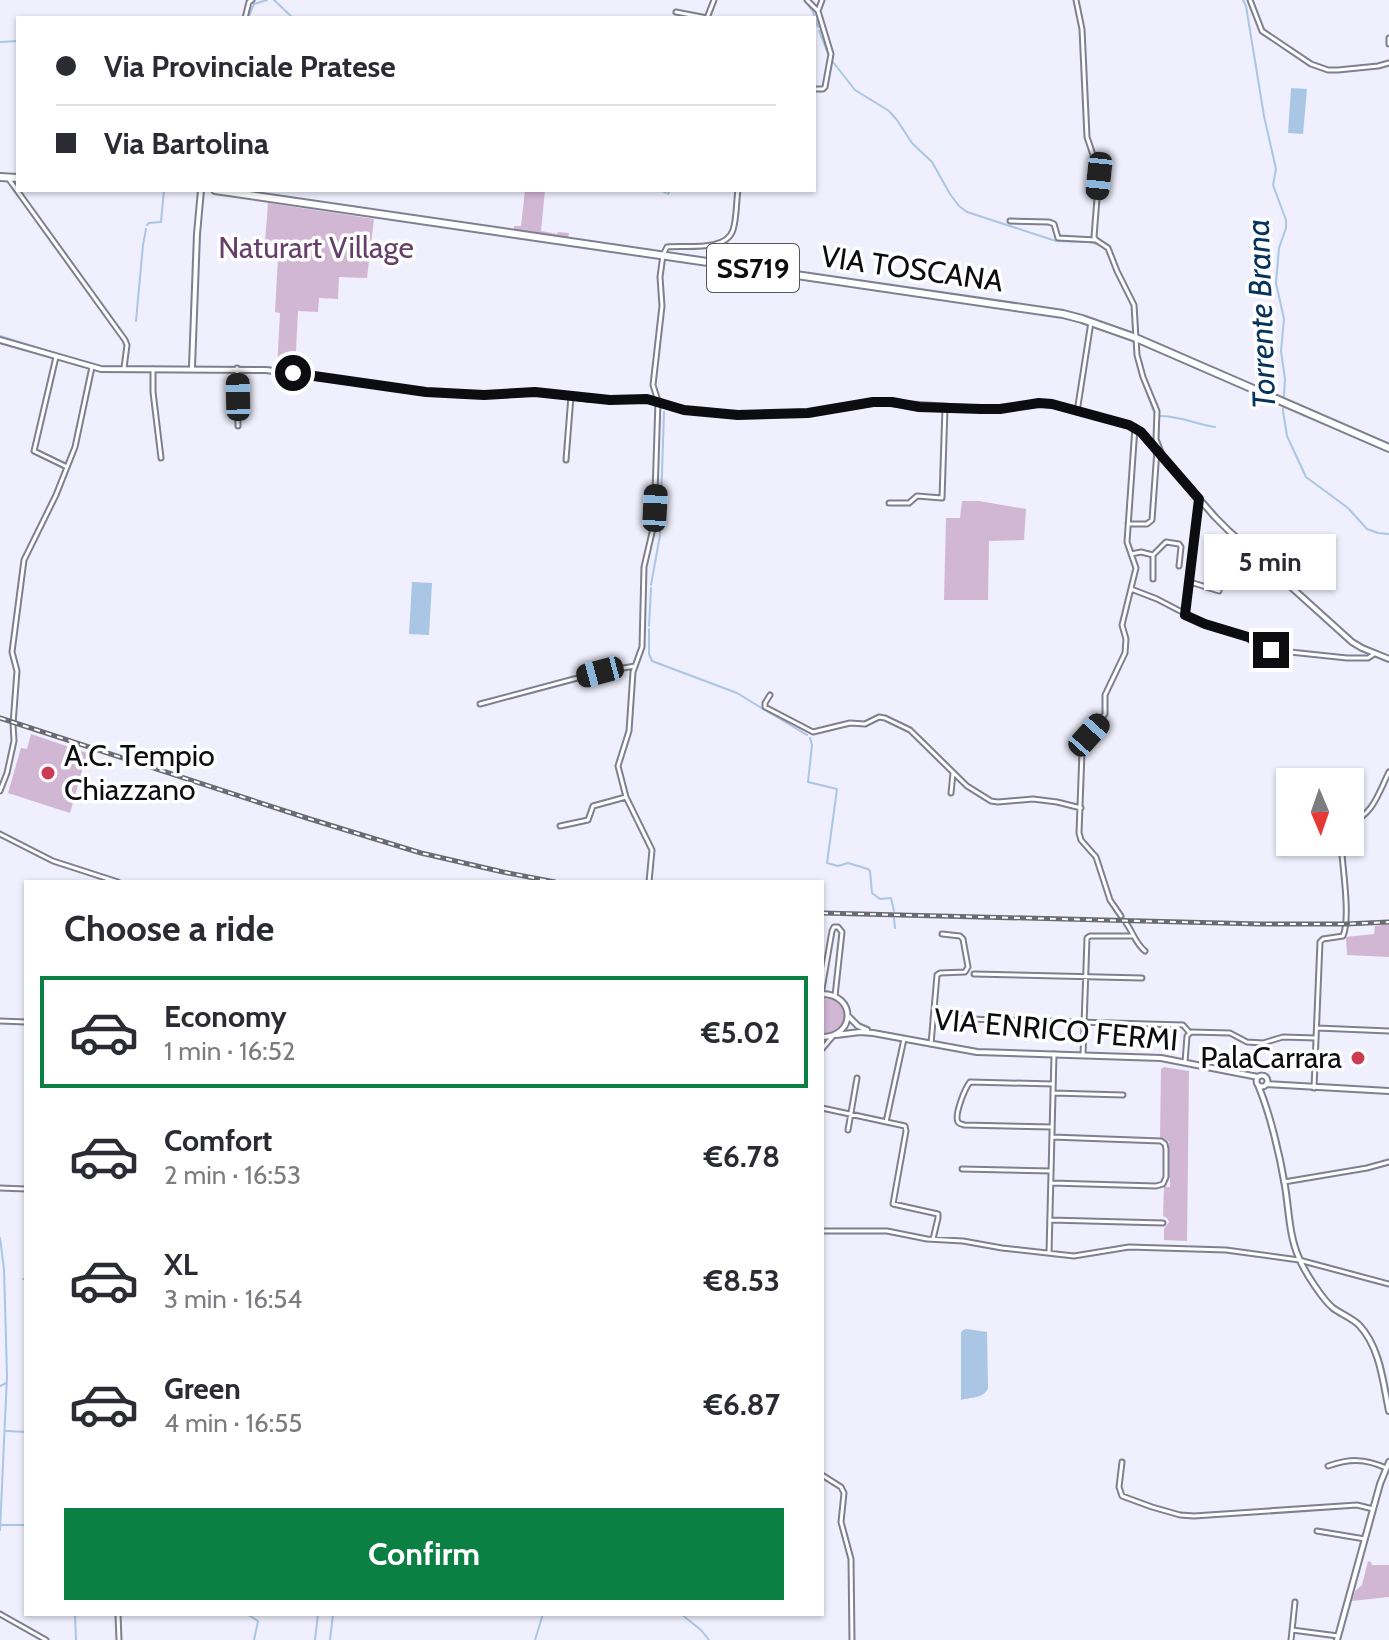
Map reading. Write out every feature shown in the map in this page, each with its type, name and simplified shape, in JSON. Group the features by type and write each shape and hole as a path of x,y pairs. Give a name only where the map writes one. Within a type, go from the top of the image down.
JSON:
{"main road":[{"path":"0,177 16,178"},
{"name":"VIA TOSCANA","path":"229,192 1054,312 1136,338 1389,448"}],"street":[{"path":"807,0 818,11 831,54 825,87 816,89"},
{"path":"818,11 822,0"},
{"path":"1076,0 1082,29 1087,137 1099,173 1094,222 1096,240"},
{"path":"1250,0 1262,31 1311,64 1338,70 1389,63"},
{"path":"676,12 697,16"},
{"path":"1389,38 1389,44"},
{"path":"8,178 16,189"},
{"path":"18,192 126,342 124,369"},
{"path":"192,368 201,192"},
{"path":"649,880 652,850 626,797 618,766 629,731 632,679 642,647 644,567 654,524 658,401 653,385 662,306 660,277 667,247 716,245 726,240 733,231 738,192"},
{"path":"1010,221 1049,222 1054,224 1058,238 1096,240 1108,248 1134,305 1140,370 1157,411 1156,437 1162,455"},
{"path":"1077,412 1091,322"},
{"path":"1089,333 1102,325"},
{"path":"0,340 92,367 283,371 426,392 484,395 535,392 610,400 647,399 684,410 749,416 808,413 873,402 1000,409 1052,404 1135,427 1229,531 1352,642 1389,659"},
{"path":"56,357 34,451 67,467"},
{"path":"0,791 14,741 17,671 12,652 24,560 56,495 79,434 92,367"},
{"path":"237,368 238,426"},
{"path":"153,369 161,458"},
{"path":"566,460 571,396"},
{"path":"889,503 910,503 917,496 942,498 945,408"},
{"path":"1121,916 1110,900 1096,857 1080,837 1082,752 1085,742 1104,718 1105,695 1125,653 1126,639 1122,625 1136,568 1127,544 1135,427"},
{"path":"1128,524 1149,524 1152,520 1157,450"},
{"path":"1185,615 1199,499"},
{"path":"1153,579 1153,555 1166,542 1179,544 1179,566"},
{"path":"1131,554 1141,552 1153,555"},
{"path":"1190,582 1219,591"},
{"path":"1131,589 1205,624 1248,637 1271,650 1347,658 1368,658 1374,654"},
{"path":"480,704 600,672 635,666"},
{"path":"770,695 765,707 813,732 850,723 865,724 879,717 890,719 913,732 969,788 993,802 1033,799 1081,808"},
{"path":"951,793 953,772"},
{"path":"1364,816 1389,772"},
{"path":"560,826 588,820 593,806 626,797"},
{"path":"0,834 53,861 112,880"},
{"path":"1314,1088 1321,940 1341,936 1345,932 1342,856"},
{"path":"1126,923 1145,951"},
{"path":"824,979 832,931 838,927 842,932 835,996"},
{"path":"931,1044 938,974 965,972 968,967 963,939 942,934"},
{"path":"1083,1055 1087,938 1133,936"},
{"path":"974,974 1142,978"},
{"path":"824,992 843,1003 847,1015 858,1026 873,1033"},
{"path":"824,1047 844,1027 847,1015"},
{"path":"933,1018 1183,1025 1189,1032 1230,1033 1248,1042 1263,1043 1283,1037 1316,1038"},
{"path":"0,1021 24,1022"},
{"path":"1317,1028 1389,1031"},
{"path":"1185,1062 1189,1032"},
{"path":"824,1037 873,1033"},
{"name":"VIA ENRICO FERMI","path":"873,1033 972,1051 1149,1057 1185,1062 1257,1082"},
{"path":"886,1122 904,1039"},
{"path":"1049,1253 1054,1054"},
{"path":"1257,1082 1263,1076 1266,1083 1262,1096"},
{"path":"848,1130 857,1078"},
{"path":"1052,1127 971,1126 962,1125 957,1120 965,1088 970,1082 1053,1084"},
{"path":"1257,1082 1389,1091"},
{"path":"1257,1082 1284,1182 1291,1232 1299,1260 1328,1303 1364,1331 1379,1362 1389,1411"},
{"path":"1053,1093 1123,1095"},
{"path":"824,1108 903,1125 906,1129 893,1204 938,1214 933,1240"},
{"path":"1051,1183 1153,1186 1160,1185 1166,1179 1166,1146 1161,1141 1052,1137"},
{"path":"1284,1182 1389,1162"},
{"path":"962,1169 1051,1171"},
{"path":"0,1188 24,1189"},
{"path":"1050,1220 1163,1223"},
{"path":"824,1231 887,1231 933,1240 1081,1255 1129,1247 1208,1249 1299,1260 1389,1284"},
{"path":"1292,1630 1337,1638 1388,1465 1350,1460 1328,1466"},
{"path":"1122,1462 1119,1487 1122,1496 1180,1515 1357,1505 1373,1509"},
{"path":"824,1476 841,1487 844,1493 841,1522 851,1559 852,1640"},
{"path":"1317,1531 1365,1539"},
{"path":"1291,1640 1295,1602"},
{"path":"0,1614 46,1640"},
{"path":"118,1616 119,1640"}],"green space":[{"path":"525,192 545,192 541,231 569,233 568,238 514,230 514,226 521,226"},
{"name":"Naturart Village","path":"268,203 374,219 367,278 339,277 338,299 319,298 318,312 298,311 295,371 277,369 280,313 275,312 278,257 264,256"},
{"path":"962,501 1026,509 1024,540 989,541 988,600 944,600 946,518 960,518"},
{"name":"A.C. Tempio Chiazzano","path":"31,734 87,753 70,813 8,793 21,748 27,749"},
{"path":"1389,924 1389,957 1347,955 1346,937 1374,934 1375,926"},
{"path":"824,998 832,1000 843,1009 843,1023 832,1032 824,1034"},
{"path":"1161,1069 1189,1071 1187,1241 1164,1240 1164,1229 1169,1222 1163,1216 1164,1187 1170,1187 1170,1177 1169,1142 1160,1138"},
{"path":"1368,1561 1372,1565 1389,1565 1389,1597 1352,1601 1355,1591 1362,1585"}],"water":[{"path":"1291,88 1307,89 1303,134 1288,133"},
{"path":"412,582 432,583 429,635 409,634"},
{"path":"967,1329 987,1332 988,1388 980,1396 961,1400 961,1333"}],"waterway":[{"path":"249,16 254,4 267,0"},
{"path":"274,0 291,16"},
{"path":"711,16 716,0"},
{"path":"805,0 814,16"},
{"name":"Torrente Brana","path":"1243,0 1276,169 1273,185 1286,220 1279,248 1276,283 1284,319 1281,351 1287,436 1306,477 1348,508 1367,529 1389,534"},
{"path":"816,21 818,27"},
{"path":"819,31 828,54"},
{"path":"0,42 16,41"},
{"path":"833,62 855,90 889,111 912,143 932,162 950,194 967,212 1056,241 1100,245"},
{"path":"147,225 161,222 164,192"},
{"path":"136,321 146,229"},
{"path":"1106,248 1133,308"},
{"path":"0,336 71,358"},
{"path":"1134,341 1139,368 1154,412"},
{"path":"660,533 664,412"},
{"path":"1160,416 1215,427"},
{"path":"651,585 660,535"},
{"path":"649,626 651,588"},
{"path":"649,629 652,661 737,693 763,709"},
{"path":"765,710 807,735"},
{"path":"810,738 808,782 837,789 827,863 838,866 848,863 868,869 872,893 880,899 891,898 894,911"},
{"path":"894,918 895,928"},
{"path":"0,1238 4,1269 7,1376 0,1530"},
{"path":"0,1386 6,1383"},
{"path":"6,1431 24,1432"},
{"path":"2,1525 24,1525"},
{"path":"75,1616 76,1640"},
{"path":"250,1616 258,1621 254,1640"},
{"path":"315,1640 318,1616"},
{"path":"330,1640 333,1616"},
{"path":"535,1640 542,1616"},
{"path":"684,1616 709,1640"}],"railway":[{"path":"0,718 421,853 545,880"},
{"path":"824,913 1260,924 1389,922"}],"place":[{"name":"A.C. Tempio Chiazzano","path":"48,773"},
{"name":"PalaCarrara","path":"1358,1058"}],"route":[{"path":"293,373 426,392 484,395 535,392 591,399 647,399 684,410 738,415 808,413 873,402 981,409 1039,403 1129,425 1141,432 1199,499 1185,615 1248,637 1271,650"}]}
